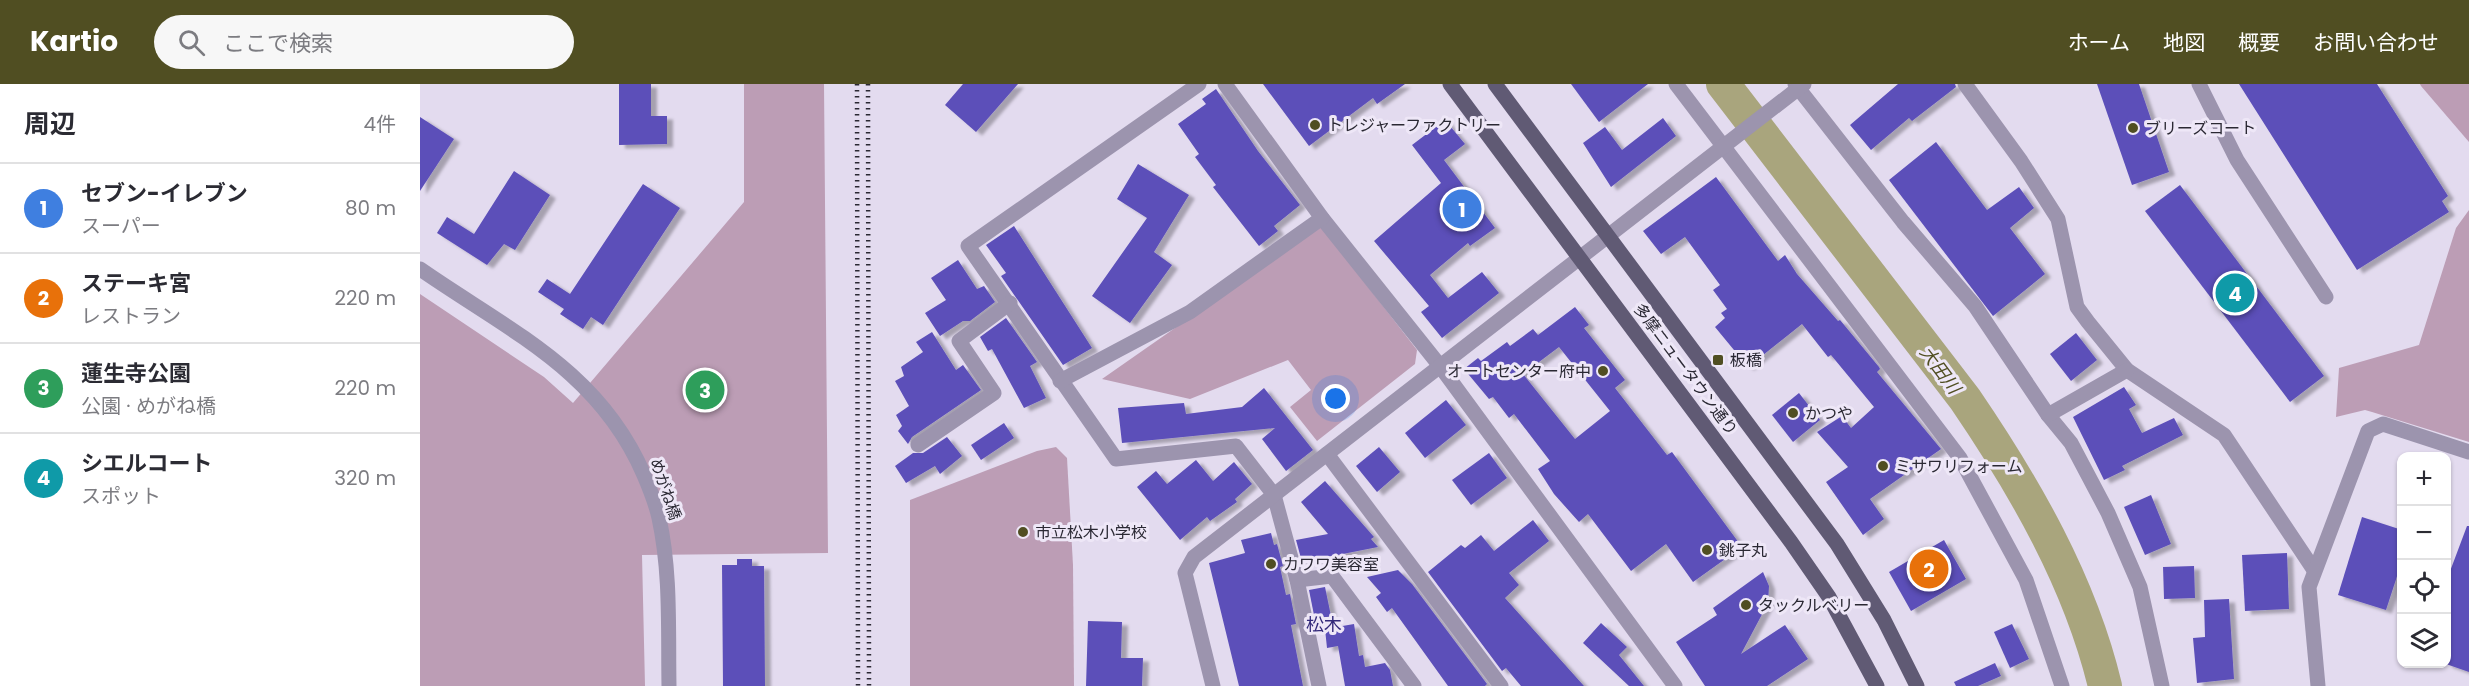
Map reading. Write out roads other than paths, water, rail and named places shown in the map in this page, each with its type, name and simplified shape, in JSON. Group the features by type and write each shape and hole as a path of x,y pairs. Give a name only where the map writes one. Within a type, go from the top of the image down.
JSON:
{"main road":[{"name":"多摩ニュータウン通り","path":"1450,84 1791,542 1829,597 1877,686"},
{"name":"多摩ニュータウン通り","path":"1495,84 1837,544 1884,620 1917,686"}],"street":[{"path":"1199,84 968,246 1010,303 1060,381 1116,459 1236,446 1274,495 1297,580 1319,686"},
{"path":"1225,84 1322,218 1440,366 1676,686"},
{"path":"1676,84 1946,436 1971,476 2026,580 2062,686"},
{"path":"1965,84 2058,219 2077,306 2127,370 2224,435 2314,570"},
{"path":"2199,84 2237,160 2326,297"},
{"path":"1213,686 1185,573 1194,557 1724,147 1800,85 1903,222 1975,306 2048,415 2072,443 2122,544 2140,587 2162,686"},
{"path":"1060,381 1190,312 1322,218"},
{"name":"めがね橋","path":"420,269 555,360 592,393 635,456 659,515 666,563 669,609 669,686"},
{"path":"918,445 994,393 959,341 1010,303"},
{"path":"2048,415 2127,370"},
{"path":"2318,686 2309,587 2368,431 2383,424 2469,452"},
{"path":"1327,454 1501,686"},
{"path":"1297,580 1332,576 1414,686"}],"waterway":[{"name":"大田川","path":"1723,84 1965,399 2009,466 2066,573 2094,647 2105,686"}],"railway":[{"path":"857,84 858,686"},
{"path":"868,84 869,686"}],"place":[{"name":"トレジャーファクトリー","path":"1315,125"},
{"name":"ブリーズコート","path":"2133,128"},
{"name":"セブン-イレブン","path":"1462,209"},
{"name":"シエルコート","path":"2235,293"},
{"name":"板橋","path":"1718,360"},
{"name":"オートセンター府中","path":"1603,371"},
{"name":"蓮生寺公園","path":"705,390"},
{"name":"かつや","path":"1793,413"},
{"name":"ミサワリフォーム","path":"1883,466"},
{"name":"市立松木小学校","path":"1023,532"},
{"name":"銚子丸","path":"1707,550"},
{"name":"カワワ美容室","path":"1271,564"},
{"name":"ステーキ宮","path":"1929,569"},
{"name":"タックルベリー","path":"1746,605"}],"district":[{"name":"松木","path":"1324,625"}]}
